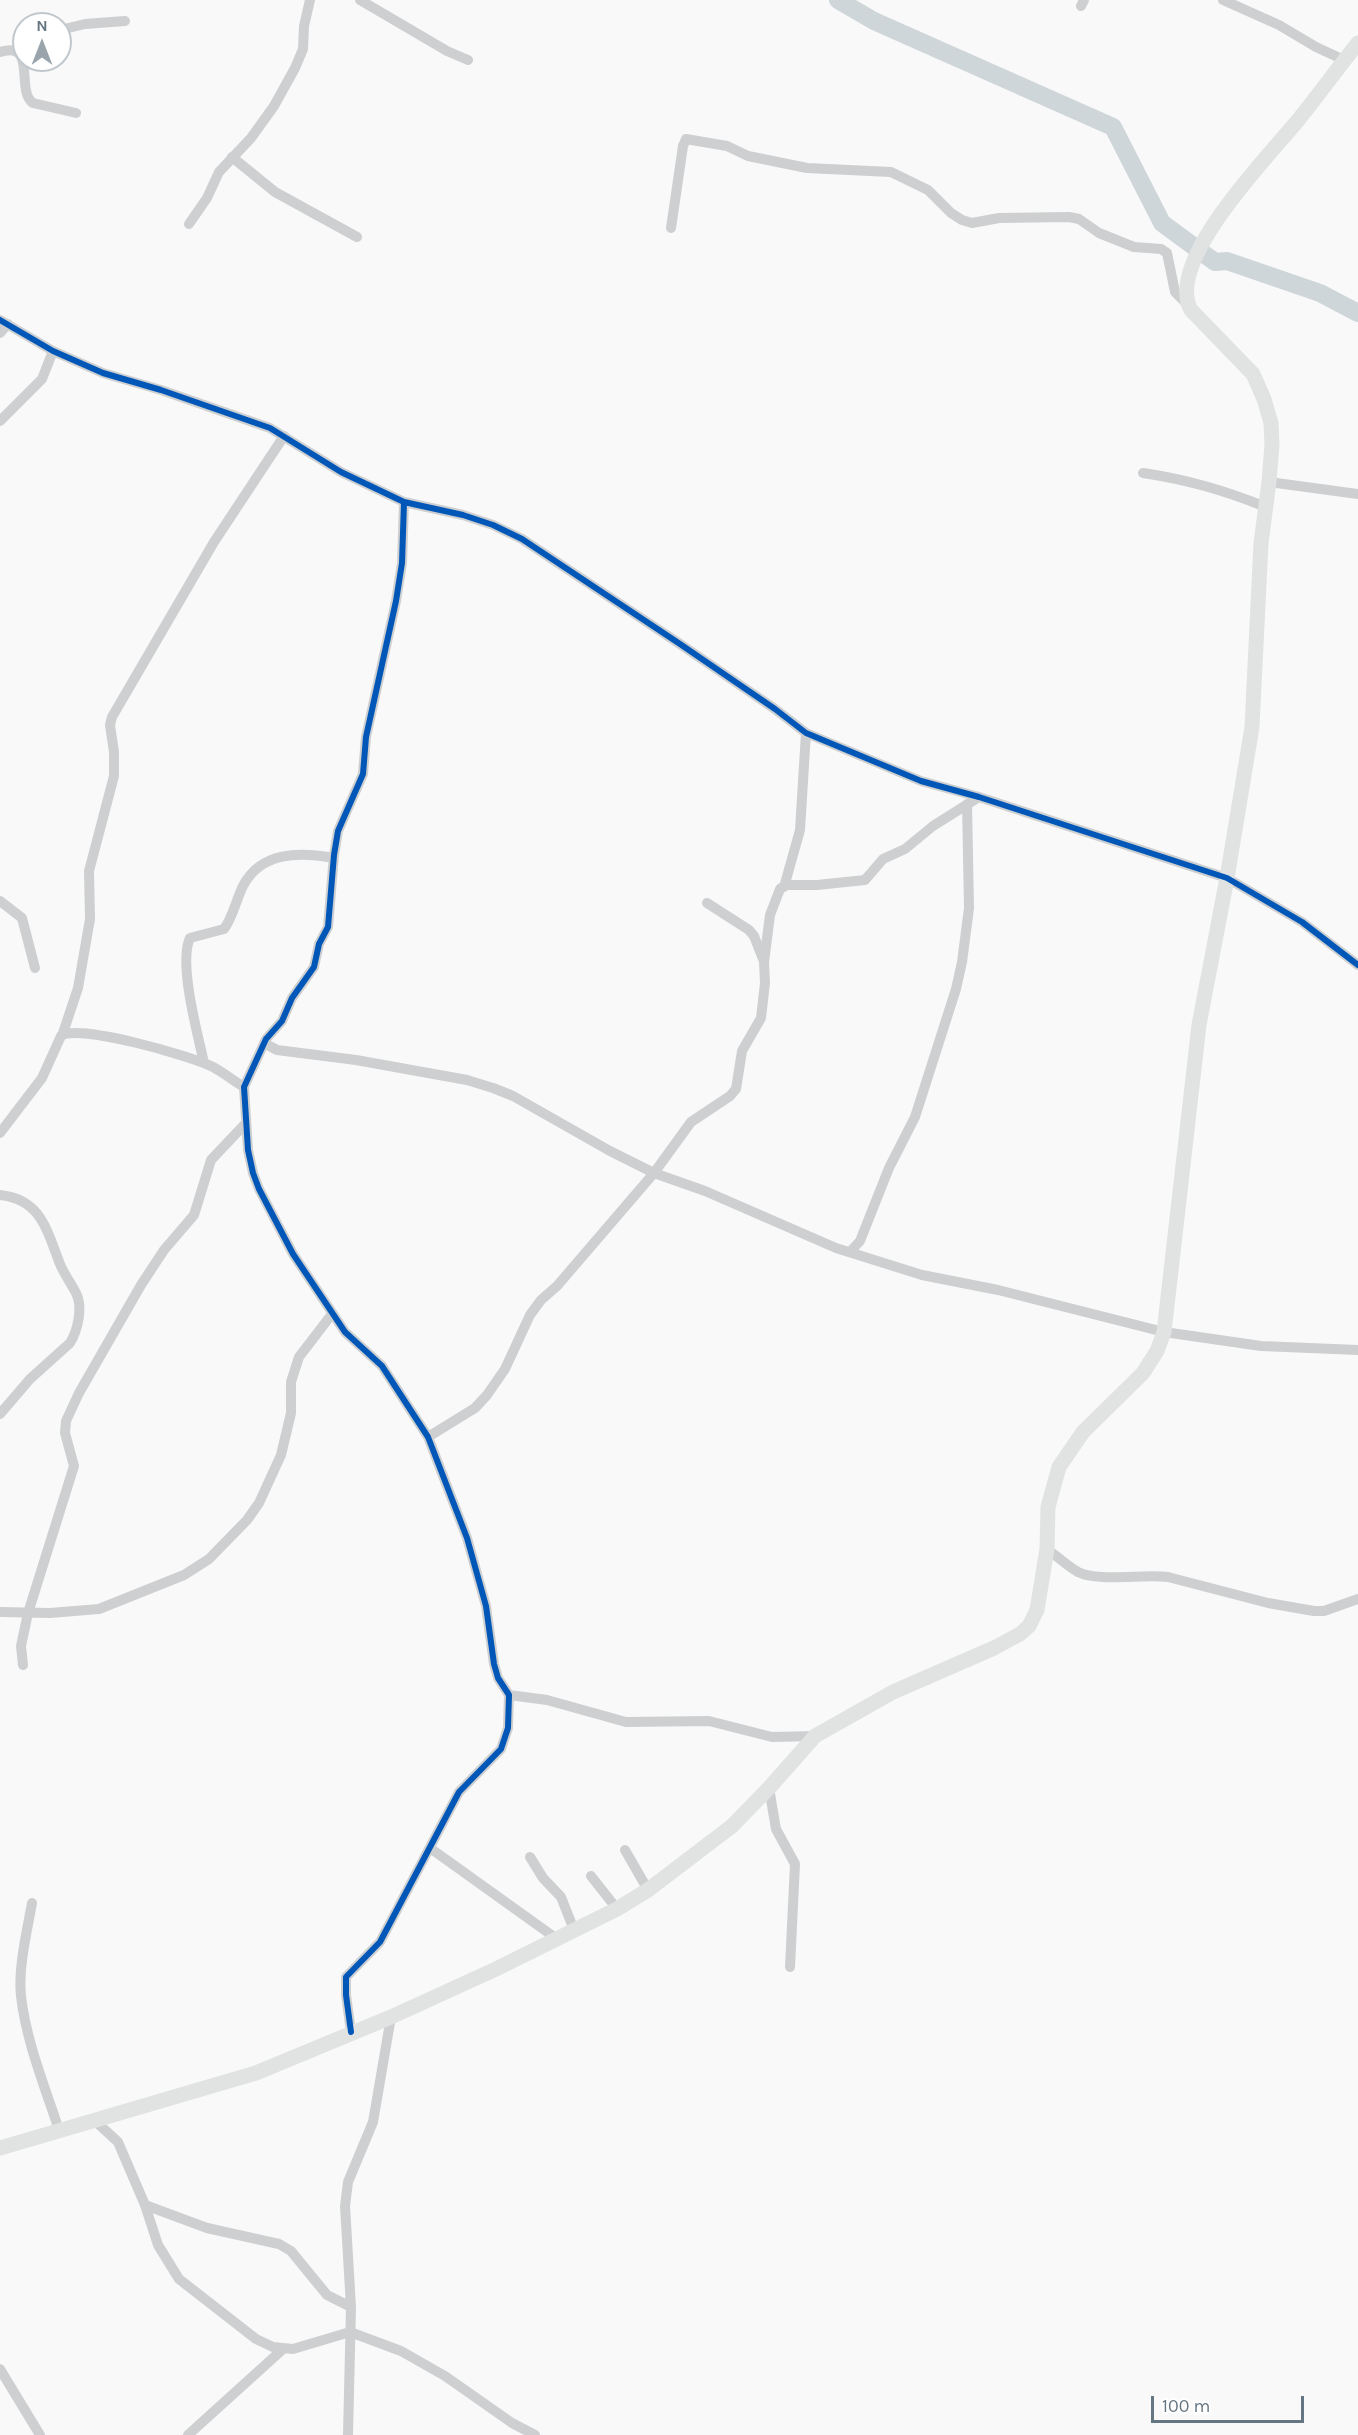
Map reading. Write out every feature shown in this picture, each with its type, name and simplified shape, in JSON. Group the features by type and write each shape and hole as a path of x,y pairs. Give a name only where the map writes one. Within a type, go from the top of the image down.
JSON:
{"main road":[{"path":"0,2148 256,2073 391,2017 617,1909 648,1890 718,1837 769,1788 815,1736 893,1692 994,1648 1020,1634 1029,1626 1037,1610 1047,1549 1048,1507 1059,1467 1083,1432 1143,1373 1157,1351 1164,1332 1199,1025 1227,878 1252,727 1261,543 1269,482 1271,423 1256,382 1240,359 1188,305 1185,297 1187,285 1196,256 1225,206 1300,118 1358,43"}],"street":[{"path":"189,224 207,198 219,172 251,138 274,106 295,69 303,49 304,26 310,0"},
{"path":"360,0 447,51 468,60"},
{"path":"1223,0 1279,25 1316,47 1344,60"},
{"path":"72,27 124,21"},
{"path":"5,51 21,56 28,100 33,104 76,114"},
{"path":"671,228 683,146 686,139 704,141 727,146 748,156 807,168 891,172 928,190 951,213 972,223 999,218 1069,217 1079,219 1099,232 1134,247 1161,249 1167,253 1175,292 1188,305"},
{"path":"232,157 275,192 357,237"},
{"path":"0,333 4,322 53,351 103,373 161,390 270,428 341,472 404,502 463,515 493,525 522,539 753,693 806,733 908,776 1227,878 1302,922 1358,965"},
{"path":"0,421 42,379 53,351"},
{"path":"0,1133 42,1078 63,1033 78,988 90,919 89,871 114,776 114,752 110,726 112,717 214,542 284,436"},
{"path":"1143,473 1216,488 1266,507"},
{"path":"1269,482 1358,494"},
{"path":"351,2032 346,1977 380,1942 459,1792 501,1749 508,1728 509,1695 498,1678 494,1664 486,1606 467,1538 428,1437 382,1366 352,1340 293,1254 259,1189 248,1150 244,1087 264,1043 282,1021 292,998 314,967 320,944 328,927 333,858 338,831 363,774 366,738 402,563 404,502"},
{"path":"428,1437 475,1408 487,1395 505,1369 530,1315 541,1300 557,1286 654,1173 691,1122 730,1096 736,1089 742,1051 761,1018 770,915 780,889 784,886 800,830 806,733"},
{"path":"780,889 788,885 817,885 865,880 883,859 905,849 924,832 979,797"},
{"path":"850,1252 860,1240 889,1168 915,1117 956,989 969,908 967,804"},
{"path":"204,1064 190,1000 186,947 190,938 224,929 244,885 251,874 264,865 292,854 307,853 333,858"},
{"path":"0,901 22,918 35,968"},
{"path":"707,903 749,930 754,936 764,963"},
{"path":"63,1033 94,1034 185,1056 244,1087"},
{"path":"264,1043 277,1050 356,1060 484,1085 513,1096 654,1173 705,1191 788,1228 850,1252 922,1275 998,1290 1164,1332 1261,1346 1358,1350"},
{"path":"23,1665 21,1646 28,1613 74,1466 65,1433 66,1420 141,1285 164,1250 194,1215 211,1160 246,1122"},
{"path":"0,1195 27,1203 41,1218 61,1266 78,1298 78,1313 75,1336 70,1343 30,1379 0,1414"},
{"path":"0,1612 28,1613 99,1609 184,1575 209,1559 247,1520 259,1503 278,1466 291,1413 291,1382 294,1371 299,1357 332,1314"},
{"path":"1047,1549 1077,1571 1092,1577 1151,1575 1168,1577 1268,1603 1314,1611 1324,1611 1358,1599"},
{"path":"509,1695 547,1700 626,1722 709,1722 772,1737 815,1736"},
{"path":"769,1788 776,1829 794,1858 795,1864 790,1967"},
{"path":"430,1848 557,1938"},
{"path":"625,1850 648,1890"},
{"path":"530,1857 543,1878 563,1901 574,1930"},
{"path":"591,1876 617,1909"},
{"path":"32,1903 24,1949 20,1994 31,2044 59,2130"},
{"path":"348,2435 351,2307 346,2191 373,2122 391,2017"},
{"path":"93,2119 118,2142 145,2205 158,2245 179,2279 256,2339 264,2344 293,2349 350,2332 401,2351 419,2361 445,2376 512,2423 535,2435"},
{"path":"145,2205 207,2228 279,2244 291,2252 327,2295 351,2307"},
{"path":"188,2435 283,2349"},
{"path":"0,2369 40,2435"}],"waterway":[{"path":"838,0 874,21 1113,127 1162,223 1215,262 1227,261 1320,293 1358,313"}],"cycle path":[{"path":"0,320 53,351 103,373 161,390 270,428 341,472 404,502 463,515 493,525 522,539 680,644 806,733 921,781 979,797 1227,878 1302,922 1358,965"},
{"path":"351,2032 346,1977 380,1942 459,1792 501,1749 508,1728 509,1695 498,1678 494,1664 486,1606 467,1538 428,1437 382,1366 345,1332 293,1254 259,1189 248,1150 244,1087 266,1039 282,1021 292,998 314,967 319,944 328,927 338,831 363,774 366,737 396,601 402,563 404,502"}]}
